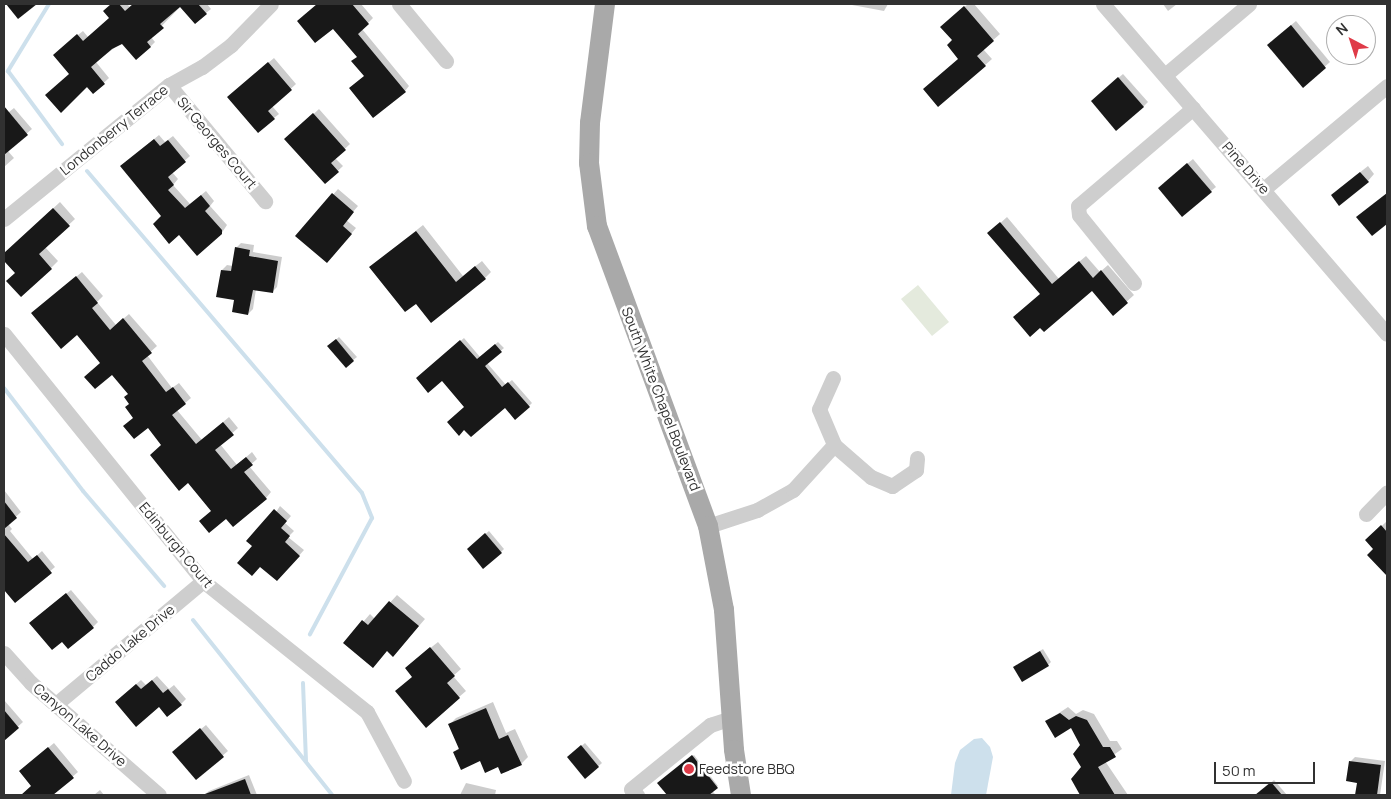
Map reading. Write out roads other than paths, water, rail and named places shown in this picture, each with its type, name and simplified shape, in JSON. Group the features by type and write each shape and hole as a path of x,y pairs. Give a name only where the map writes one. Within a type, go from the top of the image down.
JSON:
{"main road":[{"name":"South White Chapel Boulevard","path":"605,4 590,122 589,163 597,226 708,526 724,610 731,718 741,795"}],"street":[{"name":"Londonberry Terrace","path":"4,219 169,85 202,67 231,45 270,4"},
{"path":"399,4 446,60"},
{"name":"Pine Drive","path":"1103,4 1265,188 1387,334"},
{"path":"1165,75 1249,4"},
{"name":"Sir Georges Court","path":"169,85 265,201"},
{"path":"1265,188 1387,86"},
{"path":"1134,283 1079,215 1078,206 1194,108"},
{"name":"Edinburgh Court","path":"4,334 204,582 367,712 404,781"},
{"path":"832,378 819,409 834,445 871,477 892,486 916,470 917,458"},
{"path":"708,526 757,510 793,490 834,445"},
{"path":"1366,514 1387,492"},
{"name":"Caddo Lake Drive","path":"56,704 204,582"},
{"name":"Canyon Lake Drive","path":"4,653 31,684 159,795"},
{"path":"634,792 710,725 731,718"}],"water":[{"path":"982,738 990,747 993,757 986,795 951,795 955,763 960,750 974,739"}],"waterway":[{"path":"49,4 8,71 62,144"},
{"path":"87,171 362,493 372,518 310,634"},
{"path":"4,388 83,491 164,586"},
{"path":"193,620 332,795"},
{"path":"303,683 306,761"}],"place":[{"name":"Feedstore BBQ","path":"689,769"}]}
